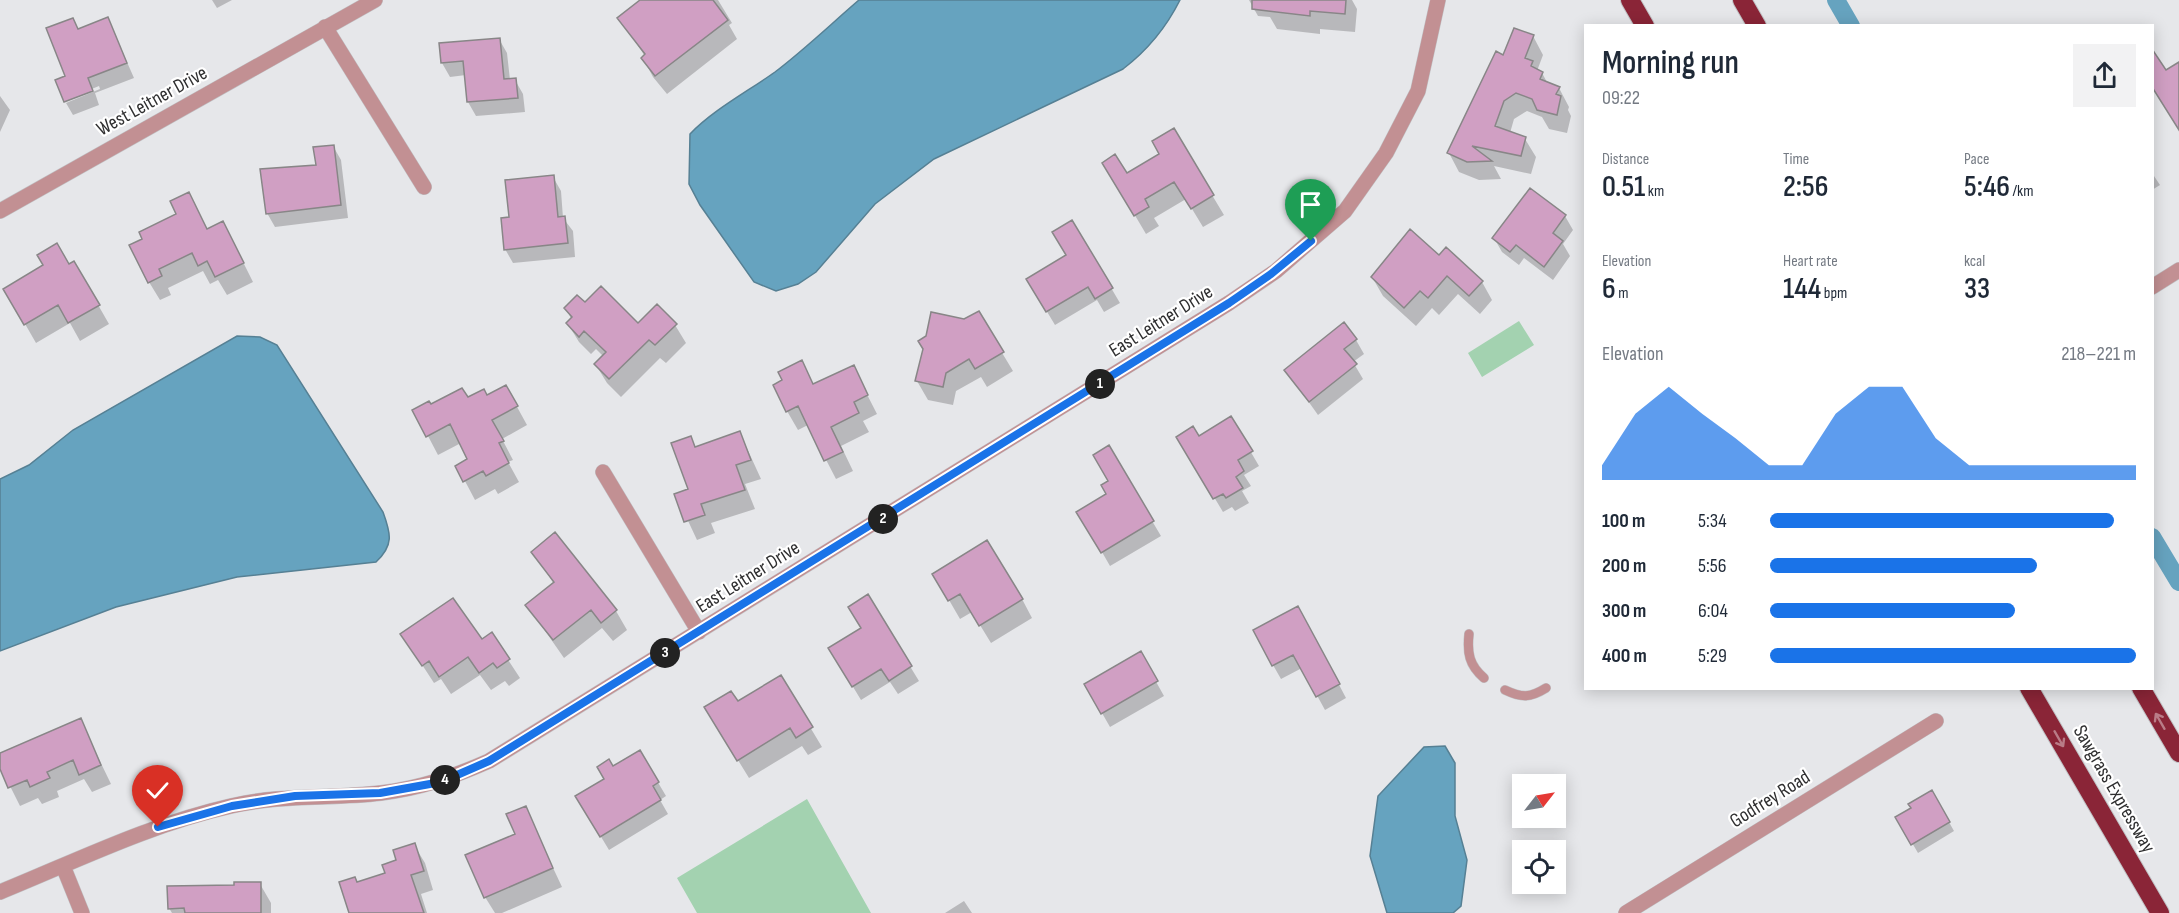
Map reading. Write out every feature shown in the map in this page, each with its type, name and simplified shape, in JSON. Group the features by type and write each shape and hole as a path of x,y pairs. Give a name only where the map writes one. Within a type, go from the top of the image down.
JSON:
{"highway":[{"path":"1630,0 1644,24"},
{"path":"1742,0 1756,24"},
{"name":"Sawgrass Expressway","path":"2031,690 2160,913"},
{"path":"2142,690 2179,753"}],"street":[{"name":"West Leitner Drive","path":"0,211 375,0"},
{"name":"East Leitner Drive","path":"0,891 158,827 232,806 295,796 380,793 441,782 489,761 699,632 1229,303 1276,271 1345,211 1386,153 1418,91 1438,0"},
{"path":"325,27 424,187"},
{"path":"2154,285 2179,270"},
{"name":"East Leitner Drive","path":"603,472 699,632"},
{"name":"Godfrey Road","path":"1626,913 1936,721"},
{"path":"63,866 82,913"}],"lane":[{"path":"1469,634 1467,651 1474,669 1484,678"},
{"path":"1505,690 1520,697 1533,696 1545,688"}],"green space":[{"path":"1519,321 1534,345 1482,377 1468,353"},
{"path":"807,799 871,913 697,913 677,878"}],"water":[{"path":"859,0 1180,0 1156,38 1123,69 934,159 875,204 816,272 798,284 776,291 754,282 700,205 689,184 690,134 720,109 786,64"},
{"path":"237,336 260,337 277,345 383,512 389,539 382,556 376,562 237,577 116,607 0,651 0,479 29,465 73,430"},
{"path":"1445,746 1455,763 1455,816 1467,860 1461,906 1453,913 1387,913 1370,856 1378,796 1424,747"}],"building":[{"path":"640,0 713,0 728,20 655,76 641,58 645,54 617,18"},
{"path":"1252,0 1346,0 1345,14 1310,11 1310,16 1252,9"},
{"path":"108,17 127,63 88,78 93,91 64,102 55,80 65,76 46,28 73,18 78,29"},
{"path":"1514,28 1534,35 1525,58 1533,61 1531,66 1543,72 1540,79 1560,87 1556,94 1561,96 1557,115 1537,110 1532,99 1516,93 1504,101 1495,126 1526,137 1521,156 1472,146 1492,161 1467,162 1447,153 1496,51 1503,55"},
{"path":"500,38 504,79 516,78 518,98 467,102 463,61 441,63 439,43"},
{"path":"2154,52 2166,70 2179,62 2179,130 2154,90"},
{"path":"1174,128 1214,195 1191,209 1174,182 1145,199 1149,207 1134,216 1102,163 1115,154 1127,173 1159,154 1152,141"},
{"path":"334,145 341,205 266,214 260,169 316,165 313,147"},
{"path":"554,175 558,217 565,216 568,243 504,250 501,218 509,217 505,180"},
{"path":"1530,188 1566,215 1553,233 1563,241 1544,267 1516,245 1510,252 1492,238"},
{"path":"189,192 207,229 223,221 244,263 215,277 207,261 198,266 192,253 159,269 162,276 148,283 129,245 142,239 139,232 176,214 170,201"},
{"path":"1072,220 1113,288 1095,299 1088,287 1046,312 1026,279 1066,255 1052,232"},
{"path":"1410,229 1439,255 1446,247 1483,281 1469,296 1447,276 1428,298 1420,291 1404,308 1371,277"},
{"path":"57,243 69,264 74,261 100,305 68,323 58,305 24,325 3,289 43,265 37,255"},
{"path":"601,286 638,323 657,304 677,324 655,345 649,340 609,379 594,364 606,352 584,331 579,337 566,323 572,317 564,308 577,295 585,302"},
{"path":"979,311 1004,352 975,369 969,359 946,373 943,387 915,381 923,349 918,341 926,336 931,312 964,319"},
{"path":"1344,322 1357,339 1344,349 1357,364 1309,402 1284,370"},
{"path":"802,360 813,384 854,365 868,395 854,402 859,413 831,427 843,452 824,461 798,406 786,412 773,385 782,380 778,372"},
{"path":"506,385 518,406 492,420 504,441 499,443 509,463 486,476 483,471 463,482 455,466 467,459 450,424 426,437 412,410 429,401 431,404 462,388 468,397 484,389 487,395"},
{"path":"1231,416 1253,451 1238,460 1244,471 1236,477 1243,488 1226,498 1223,494 1213,499 1176,437 1193,426 1199,436"},
{"path":"740,431 751,460 736,465 745,490 701,504 705,515 684,522 674,494 688,489 671,443 691,436 695,447"},
{"path":"1109,445 1154,521 1101,553 1076,512 1106,494 1101,485 1108,481 1093,455"},
{"path":"555,532 617,610 601,623 591,610 553,640 525,605 554,582 531,552"},
{"path":"987,540 1023,599 979,626 960,594 948,601 932,574"},
{"path":"868,594 912,666 889,681 881,669 852,687 828,648 861,628 848,607"},
{"path":"453,598 482,639 492,632 510,659 497,668 493,663 479,673 468,657 439,677 429,661 422,666 400,634"},
{"path":"1298,606 1340,684 1316,697 1293,655 1272,666 1253,630"},
{"path":"1141,651 1158,681 1101,714 1084,684"},
{"path":"781,675 813,727 796,738 790,728 737,761 704,707 731,691 738,701"},
{"path":"81,718 101,765 79,775 73,760 47,772 50,778 30,787 27,780 8,788 0,769 0,753"},
{"path":"640,750 659,782 653,786 661,800 600,837 575,796 604,779 597,767 609,759 613,766"},
{"path":"1932,790 1950,822 1911,845 1895,817 1911,808 1908,804"},
{"path":"526,806 553,868 484,898 465,855 515,834 506,814"},
{"path":"415,843 424,871 411,875 424,913 349,913 339,882 355,877 357,882 385,873 382,865 396,860 393,850"},
{"path":"234,882 261,882 261,913 185,913 184,908 168,909 167,886 234,885"}],"waterway":[{"path":"1836,0 1850,24"},
{"path":"2154,540 2179,582"}],"route":[{"path":"158,827 232,806 295,796 380,793 441,782 489,761 1229,303 1271,274 1311,241"}]}
